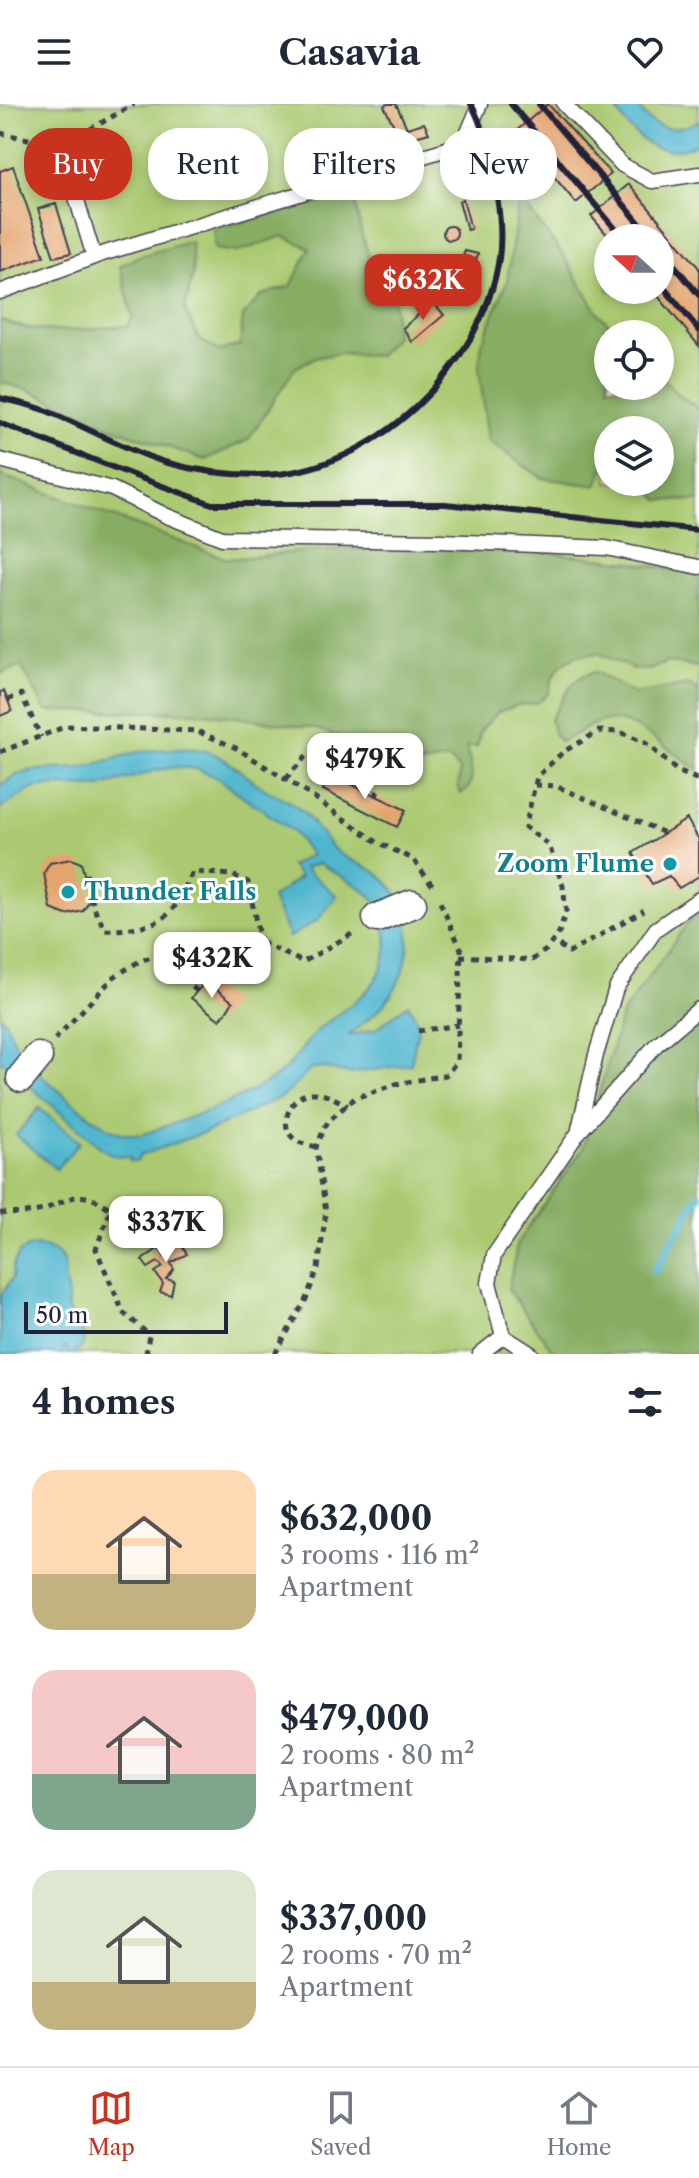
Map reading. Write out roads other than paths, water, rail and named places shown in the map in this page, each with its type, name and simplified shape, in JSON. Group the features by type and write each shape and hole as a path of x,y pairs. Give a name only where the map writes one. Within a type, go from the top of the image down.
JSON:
{"street":[{"path":"377,918 412,904"}],"lane":[{"path":"0,292 94,257 463,144 480,104"},
{"path":"564,104 622,165 652,181 699,174"},
{"path":"77,200 94,257"},
{"path":"0,460 112,489 222,538 442,541 606,548 699,567"},
{"path":"578,1133 616,988 656,929 699,899"},
{"path":"531,1354 503,1336 489,1283 494,1255 578,1133 656,1045 699,1009"},
{"path":"480,1354 503,1336"}],"water":[{"path":"613,104 637,104 649,120 664,127 681,127 699,120 699,143 671,150 659,148 638,136"},
{"path":"197,749 225,760 265,789 298,807 339,853 381,876 393,889 407,921 407,956 402,973 385,1003 348,1036 376,1029 408,1004 419,1024 411,1064 349,1074 323,1068 311,1069 284,1096 211,1130 139,1156 138,1161 130,1161 130,1157 112,1155 100,1147 0,1060 0,1015 24,1058 53,1085 115,1131 141,1135 236,1099 271,1080 294,1060 314,1033 369,988 378,976 387,947 383,919 370,895 319,863 304,868 337,896 318,920 289,937 272,898 300,877 291,866 311,855 292,831 216,777 197,769 177,767 154,771 100,787 48,786 32,789 0,809 0,785 16,775 33,770 82,768 137,752"},
{"path":"39,1108 80,1142 56,1169 16,1135"},
{"path":"31,1246 51,1249 64,1264 67,1309 72,1315 66,1325 70,1328 76,1321 82,1331 80,1350 69,1354 66,1347 64,1354 0,1354 0,1297 12,1278 13,1265 19,1253"}],"waterway":[{"path":"655,1270 699,1195"}],"railway":[{"path":"0,398 47,411 164,462 224,473 260,475 302,470 343,456 381,435 416,407 446,374 471,338 489,299 499,258 499,216 487,147 471,104"},
{"path":"511,104 611,224"},
{"path":"539,104 640,224"},
{"path":"674,265 699,295"},
{"path":"674,300 699,330"},
{"path":"0,423 212,504 445,504 699,530"}],"place":[{"name":"Zoom Flume","path":"670,864"},
{"name":"Thunder Falls","path":"68,892"}]}
